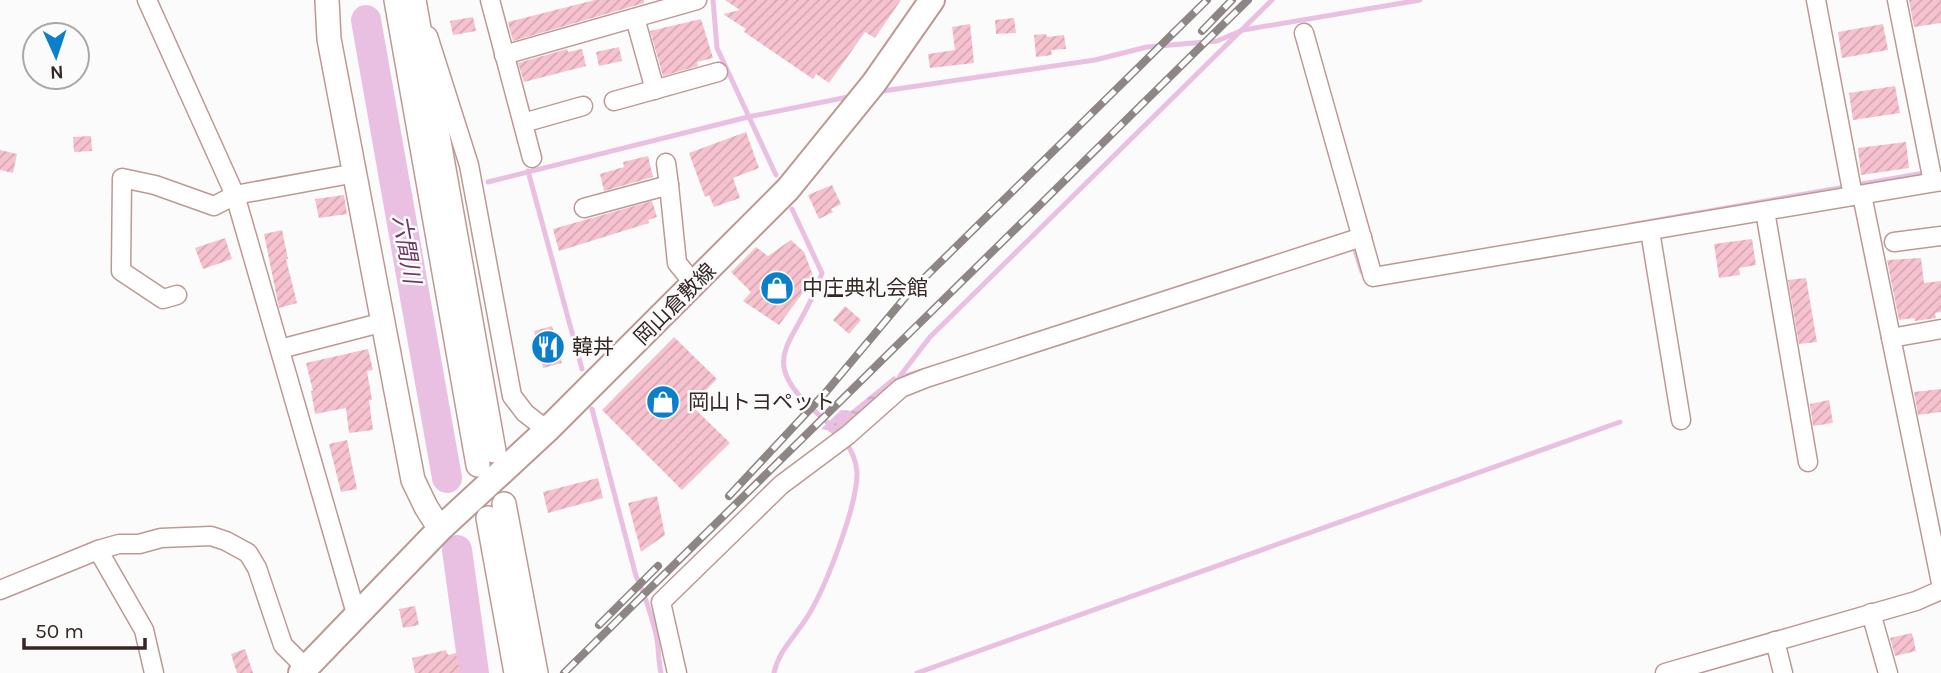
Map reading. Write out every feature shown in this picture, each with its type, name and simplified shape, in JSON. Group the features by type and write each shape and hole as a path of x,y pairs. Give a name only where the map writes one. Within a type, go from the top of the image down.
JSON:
{"main road":[{"name":"岡山倉敷線","path":"303,671 440,529 547,430 789,189 874,83 932,0"}],"street":[{"path":"147,0 235,195 357,617"},
{"path":"156,20 162,0"},
{"path":"327,0 329,39 413,480 440,529"},
{"path":"396,0 486,458 414,0"},
{"path":"414,0 439,66 469,164 512,396 525,413 547,430"},
{"path":"490,0 532,158"},
{"path":"504,55 697,0"},
{"path":"1816,0 1854,190 1891,338 1941,583"},
{"path":"1304,33 1355,239 1373,277 1765,211 1854,190 1934,177 1898,0"},
{"path":"635,18 655,90"},
{"path":"614,101 718,72"},
{"path":"523,123 583,106"},
{"path":"666,163 677,263 695,285"},
{"path":"177,295 163,299 121,271 122,178 155,185 214,206 235,195 356,173"},
{"path":"584,208 669,185"},
{"path":"1765,211 1808,462"},
{"path":"1650,230 1681,420"},
{"path":"1894,242 1941,236"},
{"path":"677,673 661,602 781,485 844,439 901,388 926,377 1355,239"},
{"path":"280,349 384,323"},
{"path":"1891,338 1941,329"},
{"path":"516,673 496,511 536,673"},
{"path":"0,590 119,544 139,544 161,538 211,536 248,553 257,568 283,645 303,671"},
{"path":"98,550 144,630 154,673"},
{"path":"1665,673 1916,601 1941,590"},
{"path":"1871,613 1888,673"},
{"path":"1775,641 1783,673"}],"water":[{"path":"894,376 900,381 836,437 821,429 841,410 851,411"}],"building":[{"path":"595,0 644,0 644,3 513,41 508,22"},
{"path":"725,0 901,0 875,38 865,32 829,83 816,74 813,79 744,32 746,29 723,14 740,10"},
{"path":"1909,0 1941,0 1941,23 1914,27"},
{"path":"473,17 476,31 453,35 450,21"},
{"path":"1014,18 1016,33 996,34 995,20"},
{"path":"701,19 713,58 697,62 698,66 663,76 650,31"},
{"path":"970,24 974,63 930,68 928,54 955,50 952,27"},
{"path":"1883,24 1888,50 1842,58 1838,32"},
{"path":"1046,34 1047,37 1064,35 1066,49 1051,50 1052,55 1036,57 1034,35"},
{"path":"619,47 622,61 599,66 596,52"},
{"path":"567,49 568,52 582,49 586,66 524,82 518,63"},
{"path":"1895,86 1900,113 1853,120 1849,93"},
{"path":"746,132 759,168 733,178 740,198 714,207 709,195 705,197 689,153"},
{"path":"91,136 92,151 74,152 73,137"},
{"path":"1906,142 1909,168 1861,175 1858,148"},
{"path":"0,150 17,154 13,173 0,170"},
{"path":"648,156 653,177 604,191 600,174 624,167 623,162"},
{"path":"832,185 841,204 831,209 833,212 819,219 808,195"},
{"path":"344,195 347,214 319,218 315,199"},
{"path":"652,201 657,217 648,220 649,223 559,251 553,229"},
{"path":"282,230 297,303 279,308 264,234"},
{"path":"225,238 232,259 203,269 195,248"},
{"path":"1752,239 1756,265 1739,268 1740,275 1719,278 1714,244"},
{"path":"791,240 804,252 814,278 779,325 743,301 751,292 731,272 756,247 768,256"},
{"path":"1921,258 1924,283 1941,281 1941,312 1935,313 1936,318 1899,320 1887,260"},
{"path":"1806,278 1817,342 1799,344 1788,280"},
{"path":"845,306 861,320 849,334 833,320"},
{"name":"韓丼","path":"552,326 562,363 543,368 534,331"},
{"path":"674,337 717,379 691,405 730,443 682,490 602,410"},
{"path":"368,349 373,370 367,371 373,430 349,433 346,408 315,414 306,363"},
{"path":"1941,389 1941,412 1918,415 1914,392"},
{"path":"1829,400 1833,423 1813,426 1810,404"},
{"path":"347,440 357,489 341,492 329,444"},
{"path":"598,478 603,498 548,513 543,492"},
{"path":"657,496 665,535 641,552 628,503"},
{"path":"415,606 419,625 403,628 399,609"},
{"path":"1912,633 1916,651 1895,656 1890,638"},
{"path":"245,649 253,673 237,673 231,654"},
{"path":"446,650 448,655 456,653 460,673 415,673 412,658"}],"waterway":[{"path":"713,0 717,48 776,175"},
{"path":"900,376 930,337 1272,0"},
{"path":"876,92 1095,60 1147,47 1217,41 1243,30 1420,0"},
{"name":"六間川","path":"366,20 447,478"},
{"path":"488,182 748,117 853,96"},
{"path":"1630,225 1941,170"},
{"path":"528,171 582,369"},
{"path":"396,198 410,195"},
{"path":"792,209 822,273 791,337 785,353 784,367 790,384 806,403 833,427"},
{"path":"1353,244 1362,272 1369,271"},
{"path":"899,378 922,371"},
{"path":"592,409 636,576 654,627 661,673"},
{"path":"917,673 1620,422"},
{"path":"774,673 784,649 816,601 847,524 857,472 846,443"},
{"name":"六間川","path":"457,550 474,673"}],"railway":[{"path":"729,496 826,392 908,294 1207,0"},
{"path":"1202,31 1232,0"},
{"path":"564,673 1248,0"},
{"path":"599,625 658,566"}],"place":[{"name":"中庄典礼会館","path":"777,288"},
{"name":"韓丼","path":"548,347"},
{"name":"岡山トヨペット","path":"663,402"}]}
